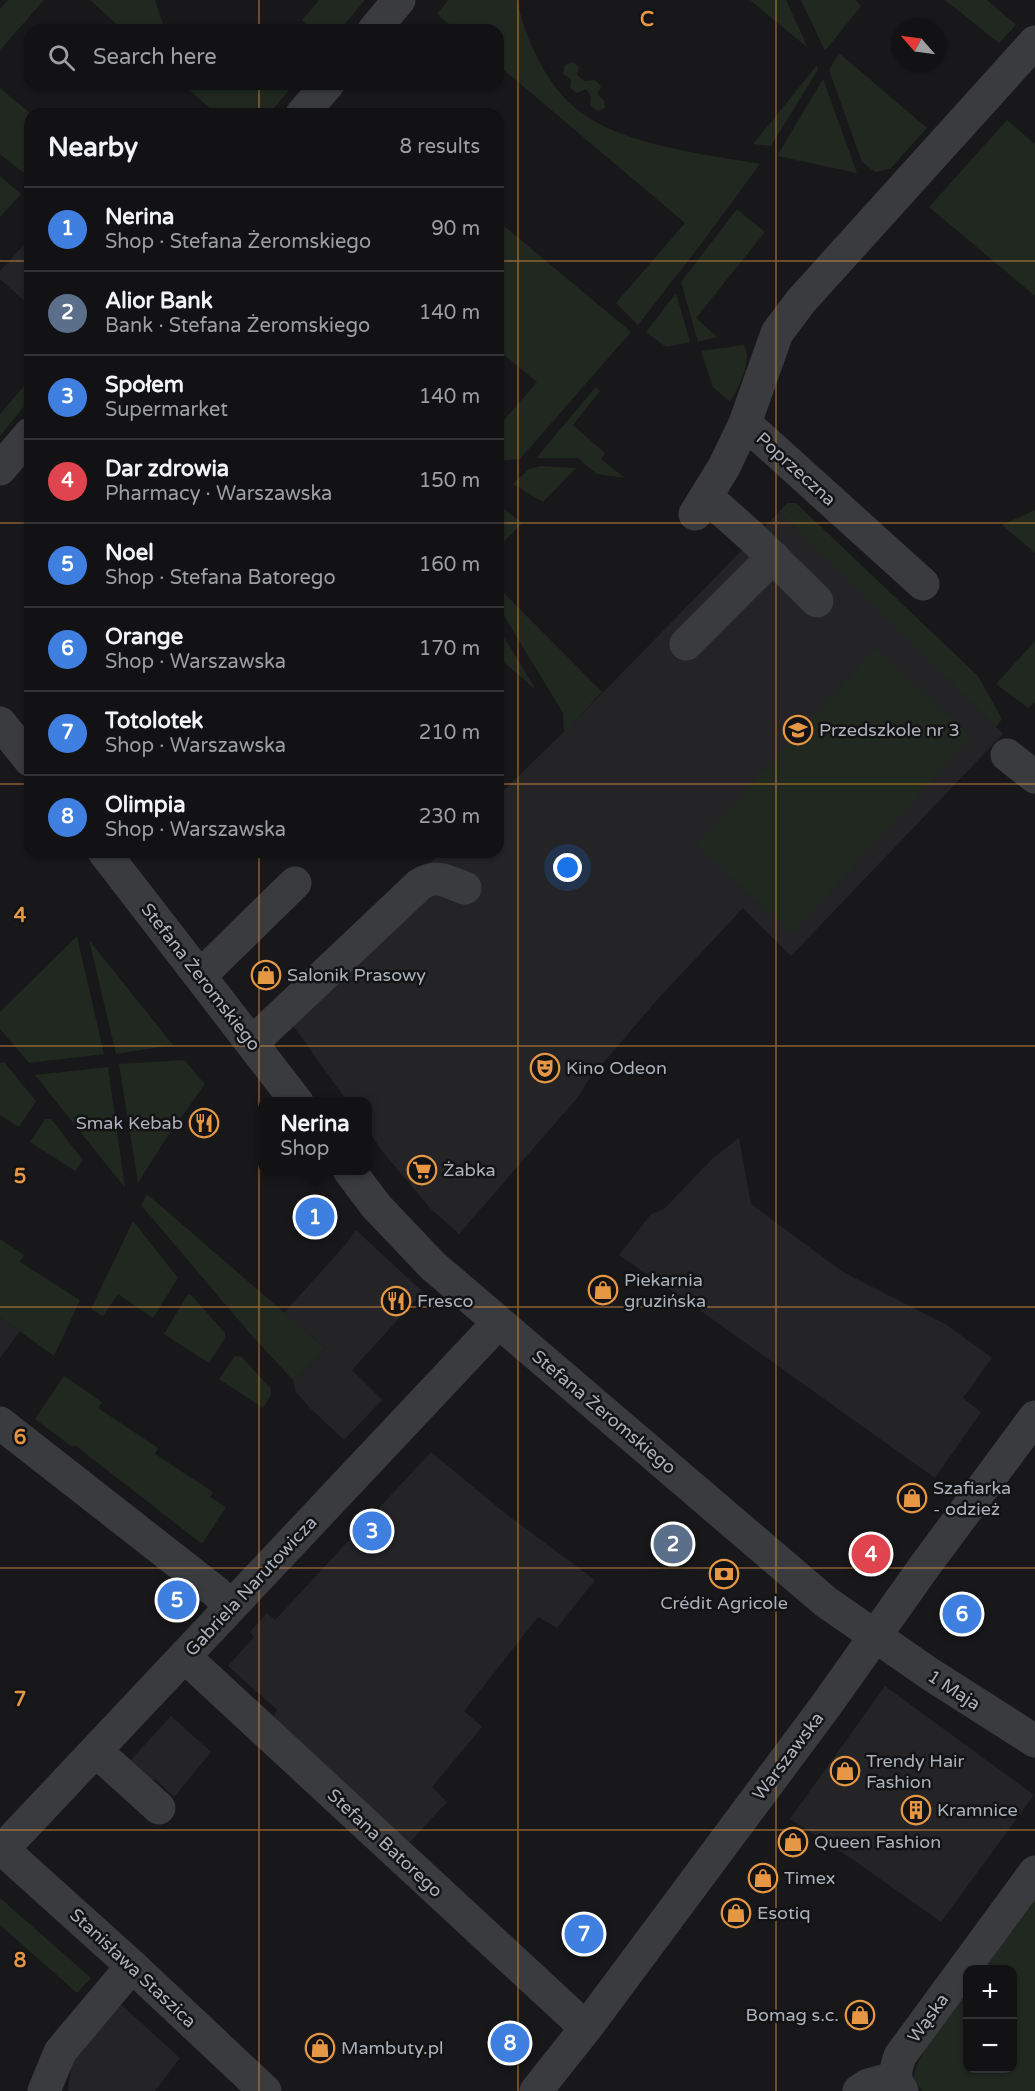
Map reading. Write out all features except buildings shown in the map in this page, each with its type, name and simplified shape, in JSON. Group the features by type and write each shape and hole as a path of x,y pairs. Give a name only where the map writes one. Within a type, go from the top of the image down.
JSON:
{"street":[{"path":"379,24 399,0"},
{"path":"746,423 777,333 801,301 1035,42"},
{"path":"307,108 323,90"},
{"name":"Poprzeczna","path":"772,557 701,505 746,423 923,584"},
{"path":"0,469 24,441"},
{"path":"686,644 772,557 818,601"},
{"path":"0,723 24,753"},
{"path":"1007,755 1035,777"},
{"name":"Stefana Żeromskiego","path":"109,858 294,1097"},
{"path":"252,1042 419,885 428,879 440,879 465,888"},
{"path":"200,976 295,883"},
{"name":"Stefana Żeromskiego","path":"353,1175 376,1206 433,1266 826,1602 875,1637"},
{"name":"Gabriela Narutowicza","path":"1,1848 185,1657 498,1323"},
{"name":"Warszawska","path":"536,2091 586,2028 1035,1417"},
{"path":"0,1423 231,1606"},
{"name":"1 Maja","path":"875,1637 1035,1741"},
{"name":"Stefana Batorego","path":"185,1657 586,2028"},
{"path":"96,1751 159,1808"},
{"name":"Stanisława Staszica","path":"1,1848 132,1966 265,2091"},
{"name":"Wąska","path":"859,2091 868,2085 898,2084 895,2070 900,2055 1035,1872"},
{"path":"44,2091 60,2052 132,1966"}],"shaded area":[{"path":"8,0 44,0 0,50 0,9"},
{"path":"90,0 155,0 163,24 116,24"},
{"path":"319,0 365,0 345,24 307,24 302,20"},
{"path":"448,0 517,0 526,31 540,63 559,92 583,114 622,134 644,141 760,164 638,325 616,303 685,223 504,70 504,24 449,24 437,14"},
{"path":"750,0 786,0 808,48"},
{"path":"801,0 855,0 861,6 825,51"},
{"path":"945,0 987,0 1016,25 999,43"},
{"path":"839,53 927,128 890,169 875,172 862,162 829,70"},
{"path":"573,62 579,67 577,75 585,81 595,80 601,86 597,94 604,100 605,108 598,111 590,106 591,97 586,89 577,93 570,88 571,79 563,74 565,65"},
{"path":"817,65 817,71 771,146 753,144"},
{"path":"823,79 857,173 777,156"},
{"path":"0,88 24,108 24,173 0,154"},
{"path":"190,90 289,90 274,108 209,108"},
{"path":"1007,120 1035,144 1035,296 929,207"},
{"path":"0,176 21,194 0,217"},
{"path":"737,209 765,232 696,318 717,337 698,342 681,282"},
{"path":"504,226 631,332 520,459 504,460 504,420 537,382 504,355"},
{"path":"24,245 24,301 0,279 0,271"},
{"path":"676,293 690,342 666,347 646,332"},
{"path":"744,345 746,366 730,402 713,387 701,351"},
{"path":"24,386 24,406 0,436 0,414"},
{"path":"596,387 600,391 573,425 605,453 601,459 625,478 597,474 578,458 536,458"},
{"path":"541,466 576,468 543,502 513,484 529,469"},
{"path":"787,503 796,503 978,676 1002,719 996,727 779,512"},
{"path":"504,509 522,523 504,542"},
{"path":"1035,510 1035,553 1002,525"},
{"path":"779,512 1003,734 791,956 743,908 657,1000 587,1082 578,1097 459,1234 430,1208 372,1136 372,1097 344,1097 281,1009 435,858 504,858 504,790 579,717"},
{"path":"504,593 602,692 564,733 563,713 504,616"},
{"path":"504,637 536,690 504,662"},
{"path":"1035,641 1035,702 1028,708 996,684"},
{"path":"876,648 972,737 792,933 696,845"},
{"path":"77,936 104,1054 29,1063 0,1029 0,1012"},
{"path":"89,940 173,1045 116,1054"},
{"path":"184,1060 205,1084 138,1183 119,1064"},
{"path":"4,1062 36,1101 19,1127 0,1115 0,1063"},
{"path":"108,1067 125,1188 35,1075"},
{"path":"45,1119 51,1119 83,1160 75,1171 30,1142"},
{"path":"739,1138 751,1204 843,1272 947,1325 992,1358 963,1398 981,1412 935,1478 619,1255 651,1214 664,1209 713,1158"},
{"path":"147,1194 325,1348 293,1380 253,1337 141,1205"},
{"path":"133,1221 178,1278 153,1318 118,1294 103,1316 91,1309"},
{"path":"356,1230 423,1292 352,1370 382,1400 344,1440 295,1391 293,1380 325,1348 284,1313"},
{"path":"0,1239 24,1255 20,1262 80,1300 54,1356 0,1317"},
{"path":"188,1294 225,1333 225,1338 209,1363 164,1334"},
{"path":"0,1317 20,1331 0,1358"},
{"path":"235,1356 242,1357 271,1389 271,1395 263,1408 219,1379"},
{"path":"64,1376 102,1402 98,1408 158,1448 155,1454 213,1492 210,1497 226,1507 202,1544 76,1446 71,1446 35,1419"},
{"path":"431,1452 506,1514 595,1580 557,1628 538,1617 464,1711 482,1727 432,1787 447,1802 410,1842 271,1720 277,1710 228,1666 254,1637 250,1632 267,1613 275,1620"},
{"name":"Kramnice","path":"885,1686 1034,1795 941,1922 852,1859 790,1819"},
{"path":"171,1716 211,1752 174,1797 155,1779 151,1782 129,1762"},
{"path":"0,1898 91,1978 77,1993 0,1925"},
{"path":"1035,1900 1035,2091 922,2091 914,2080 915,2070 927,2047 963,1997 963,2073 1017,2073 1017,1965 987,1965"},
{"path":"115,1999 180,2058 155,2091 68,2091 73,2051"}],"place":[{"name":"Przedszkole nr 3","path":"798,730"},
{"name":"Salonik Prasowy","path":"266,975"},
{"name":"Kino Odeon","path":"545,1068"},
{"name":"Smak Kebab","path":"204,1123"},
{"name":"Żabka","path":"422,1170"},
{"name":"Nerina","path":"315,1217"},
{"name":"Piekarnia gruzińska","path":"603,1290"},
{"name":"Fresco","path":"396,1301"},
{"name":"Szafiarka - odzież","path":"912,1498"},
{"name":"Społem","path":"372,1531"},
{"name":"Alior Bank","path":"673,1544"},
{"name":"Dar zdrowia","path":"871,1554"},
{"name":"Crédit Agricole","path":"724,1574"},
{"name":"Noel","path":"177,1600"},
{"name":"Orange","path":"962,1614"},
{"name":"Trendy Hair Fashion","path":"845,1771"},
{"name":"Kramnice","path":"916,1810"},
{"name":"Queen Fashion","path":"793,1842"},
{"name":"Timex","path":"763,1878"},
{"name":"Esotiq","path":"736,1913"},
{"name":"Totolotek","path":"584,1934"},
{"name":"Bomag s.c.","path":"860,2015"},
{"name":"Olimpia","path":"510,2043"},
{"name":"Mambuty.pl","path":"320,2048"}]}
